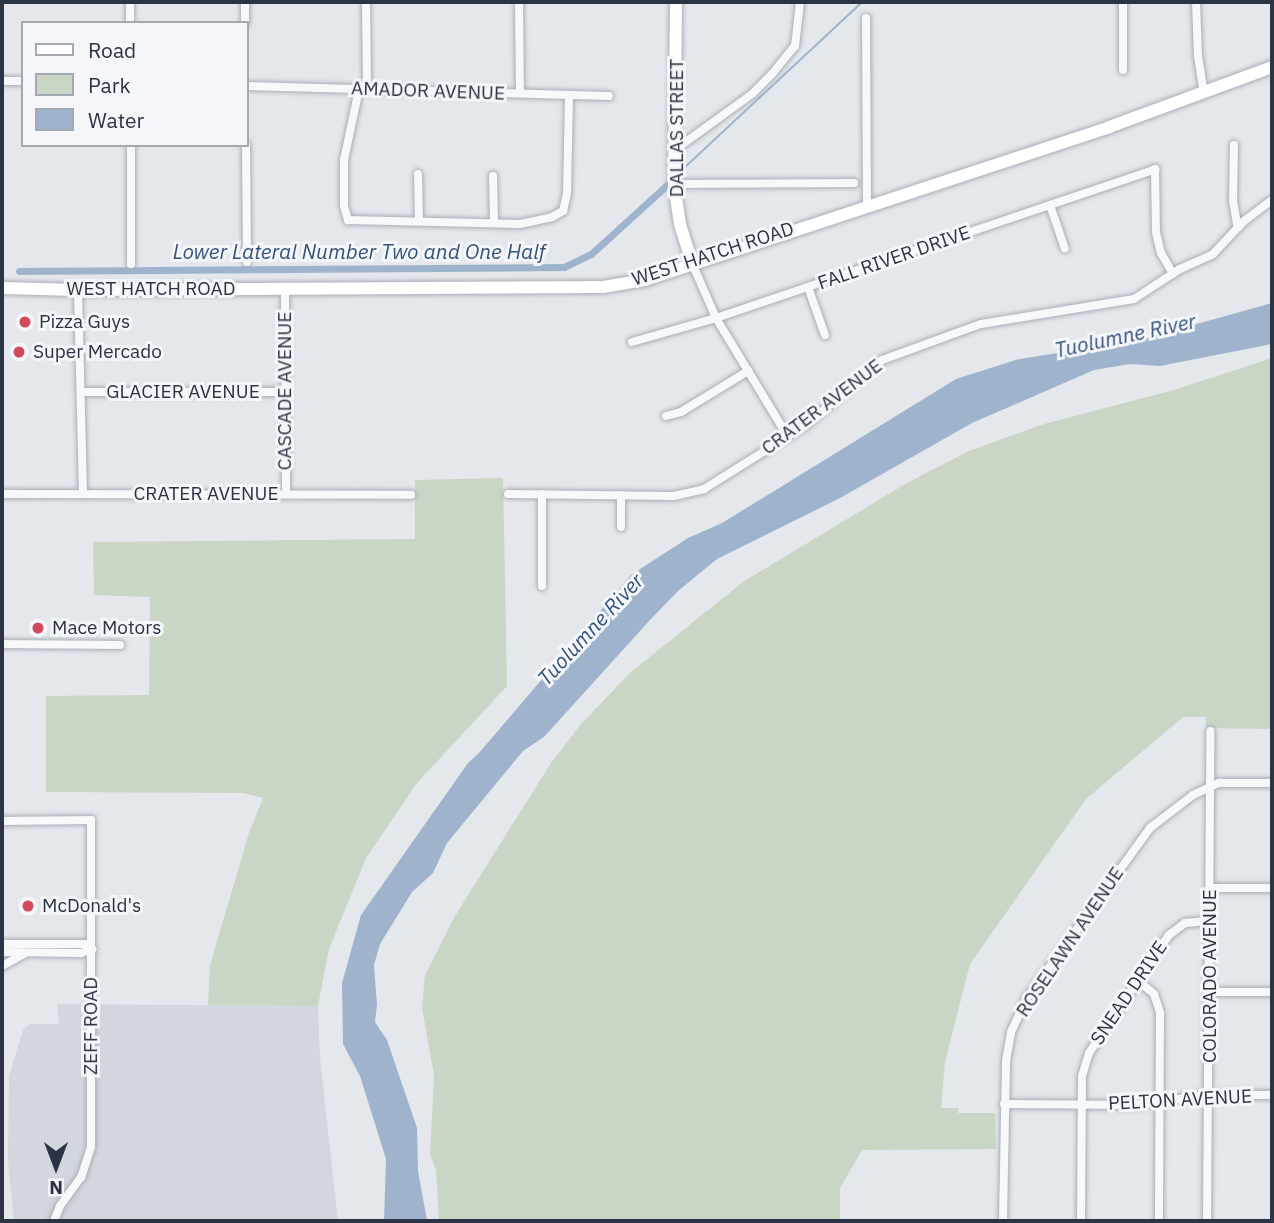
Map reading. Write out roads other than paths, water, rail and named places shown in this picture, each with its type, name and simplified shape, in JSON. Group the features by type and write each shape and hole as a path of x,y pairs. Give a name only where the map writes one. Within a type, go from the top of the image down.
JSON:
{"main road":[{"name":"DALLAS STREET","path":"676,2 674,184 692,263"},
{"name":"WEST HATCH ROAD","path":"2,288 78,290 603,286 645,280 1109,127 1272,67"}],"street":[{"path":"130,2 130,21"},
{"path":"245,2 245,21"},
{"path":"366,2 363,88 344,160 344,206 348,220 530,222 552,217 563,211 569,182 569,96"},
{"path":"519,2 520,93"},
{"path":"676,149 751,94 796,46 800,2"},
{"path":"1123,2 1123,70"},
{"path":"1196,2 1198,56 1204,92"},
{"path":"866,18 867,206"},
{"path":"2,80 21,81"},
{"name":"AMADOR AVENUE","path":"248,86 609,96"},
{"path":"1234,145 1233,201 1238,228"},
{"path":"131,147 131,264"},
{"path":"246,147 247,262"},
{"name":"FALL RIVER DRIVE","path":"632,342 808,288 1156,169 1156,232 1161,253 1173,274"},
{"path":"418,174 419,220"},
{"path":"493,176 494,222"},
{"path":"674,184 854,183"},
{"name":"CRATER AVENUE","path":"508,494 674,496 704,489 788,437 882,360 981,324 1121,303 1145,294 1173,274 1213,254 1238,228 1272,200"},
{"path":"1050,205 1065,249"},
{"name":"DALLAS STREET","path":"692,263 716,318 788,437"},
{"name":"CASCADE AVENUE","path":"285,288 286,494"},
{"path":"808,288 825,335"},
{"path":"78,290 83,493"},
{"path":"666,416 681,412 748,371"},
{"name":"GLACIER AVENUE","path":"80,391 286,392"},
{"name":"CRATER AVENUE","path":"2,494 411,495"},
{"path":"542,494 542,586"},
{"path":"621,495 621,527"},
{"path":"2,644 120,645"},
{"name":"COLORADO AVENUE","path":"1207,1221 1210,731"},
{"path":"1210,787 1219,783 1272,783"},
{"name":"ROSELAWN AVENUE","path":"1003,1221 1007,1048 1016,1020 1029,995 1138,841 1179,804 1210,787"},
{"name":"ZEFF ROAD","path":"2,821 91,820 92,1147 85,1170 60,1206 54,1221"},
{"path":"1210,888 1272,888"},
{"name":"SNEAD DRIVE","path":"1081,1221 1082,1076 1088,1053 1174,929 1185,923 1210,921"},
{"path":"2,944 85,944 92,949"},
{"path":"2,951 80,953 92,949"},
{"path":"2,966 28,952"},
{"path":"1137,980 1154,994 1159,1007 1159,1221"},
{"path":"1210,992 1272,992"},
{"name":"PELTON AVENUE","path":"1004,1104 1160,1104 1209,1095 1272,1095"}],"water":[{"name":"Tuolumne River","path":"1272,303 1272,344 1160,366 1130,364 1094,370 972,423 840,498 717,559 678,591 544,737 523,751 447,843 433,873 412,892 380,944 374,965 377,1005 375,1022 387,1040 417,1128 418,1171 427,1220 384,1221 386,1159 360,1076 343,1044 342,983 361,915 468,763 631,575 688,538 722,523 956,379 1019,359 1136,341"}],"waterway":[{"name":"Lower Lateral Number Two and One Half","path":"683,169 862,2"},
{"name":"Lower Lateral Number Two and One Half","path":"19,271 564,267 591,254 669,183"}],"place":[{"name":"Pizza Guys","path":"25,322"},
{"name":"Super Mercado","path":"19,352"},
{"name":"Mace Motors","path":"38,628"},
{"name":"McDonald's","path":"28,906"}]}
